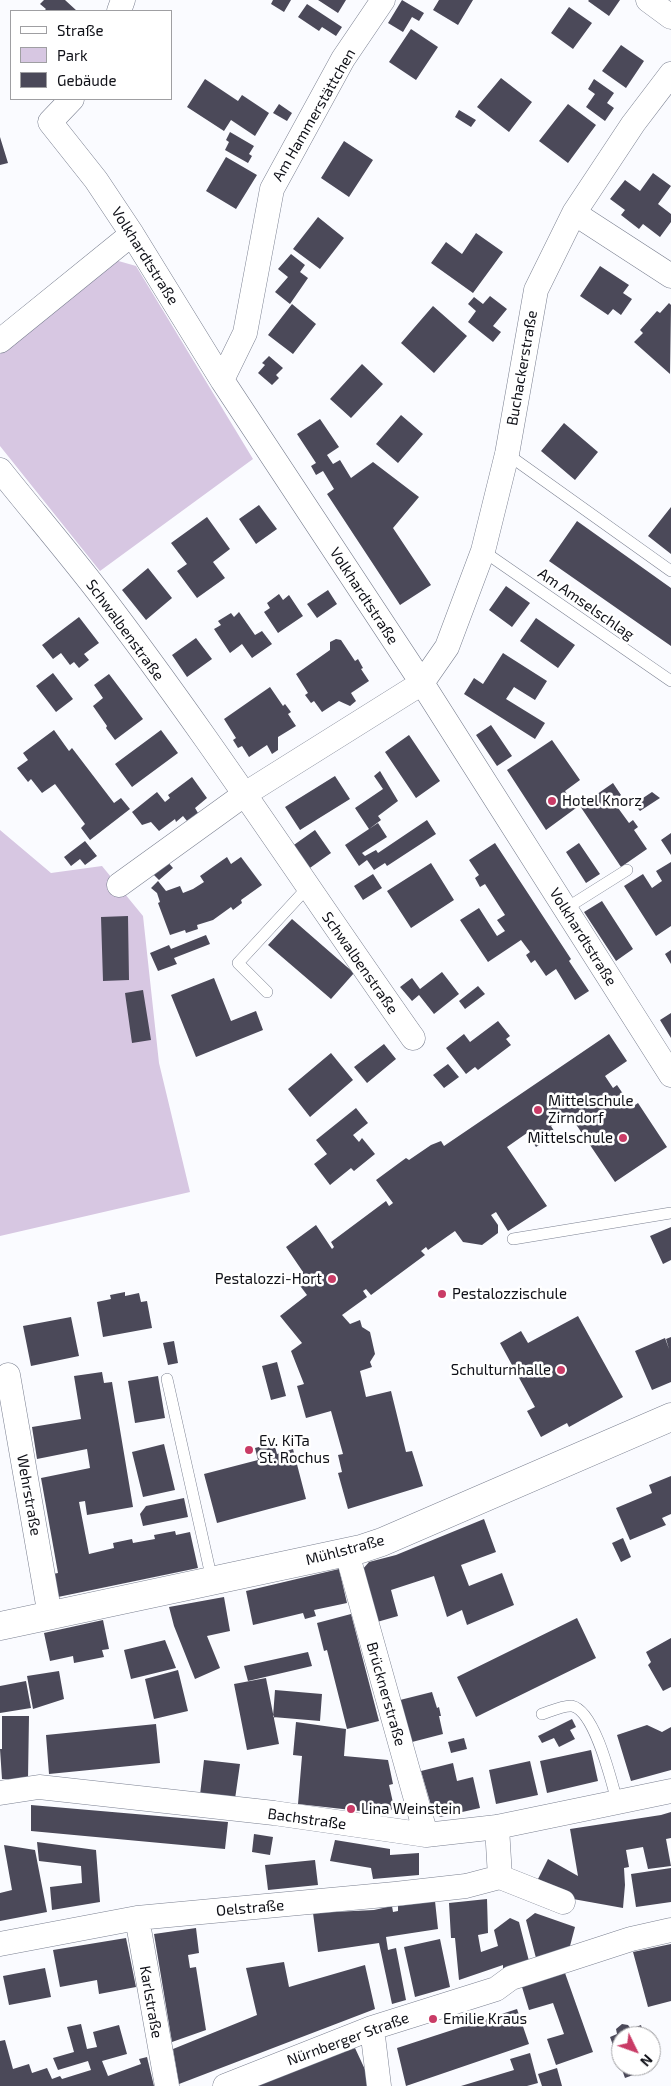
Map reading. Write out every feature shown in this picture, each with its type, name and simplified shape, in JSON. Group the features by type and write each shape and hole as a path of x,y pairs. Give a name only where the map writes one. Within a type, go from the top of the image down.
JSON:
{"street":[{"name":"Am Hammerstättchen","path":"222,380 245,333 272,189 343,60 383,0"},
{"path":"648,0 671,17"},
{"name":"Buchackerstraße","path":"422,684 447,647 483,551 507,454 536,290 574,213 634,124 671,74"},
{"name":"Volkhardtstraße","path":"71,100 50,122 96,180 132,234 222,380 422,684 671,1075"},
{"path":"574,213 671,276"},
{"path":"0,341 132,234"},
{"name":"Schwalbenstraße","path":"0,470 97,591 245,794 413,1038"},
{"path":"119,885 245,794 422,684"},
{"name":"Wehrstraße","path":"8,1375 50,1616"},
{"name":"Mühlstraße","path":"0,1626 347,1553 382,1542 671,1417"},
{"name":"Brücknerstraße","path":"347,1553 426,1835"},
{"name":"Bachstraße","path":"0,1793 39,1787 264,1812 426,1835 497,1827 671,1791"},
{"path":"497,1827 500,1877 563,1902"},
{"name":"Oelstraße","path":"0,1944 137,1918 466,1886 500,1877"},
{"name":"Karlstraße","path":"137,1918 167,2086"},
{"name":"Nürnberger Straße","path":"224,2086 372,2028 496,1989 512,1978 631,1939 671,1930"},
{"path":"372,2028 379,2086"}],"lane":[{"path":"507,454 671,571"},
{"name":"Am Amselschlag","path":"483,551 671,681"},
{"path":"565,909 627,870"},
{"path":"267,992 238,963 308,887"},
{"path":"513,1239 671,1213"},
{"path":"167,1379 212,1580"},
{"path":"542,1714 570,1706 579,1709 586,1716 601,1750 617,1801"}],"green space":[{"path":"115,260 136,266 253,459 100,571 0,446 0,354"},
{"path":"0,830 51,873 102,866 143,916 159,1063 190,1192 0,1236"}],"building":[{"path":"44,0 65,0 76,10 45,10 40,4"},
{"path":"273,0 291,0 284,12 271,4"},
{"path":"318,0 346,0 338,13"},
{"path":"402,0 424,13 419,21 412,17 403,32 388,23"},
{"path":"439,0 473,0 458,25 433,10"},
{"path":"589,0 620,0 609,16"},
{"path":"307,4 342,27 336,36 322,27 319,31 298,17"},
{"path":"569,7 592,23 573,49 551,33"},
{"path":"411,29 438,47 416,80 389,62"},
{"path":"621,45 644,61 626,88 602,71"},
{"path":"501,78 532,102 509,132 477,107"},
{"path":"205,79 238,101 242,95 269,113 255,136 231,120 224,131 187,107"},
{"path":"594,79 614,93 607,103 614,108 605,121 586,107 595,94 588,89"},
{"path":"279,104 292,113 287,121 273,113"},
{"path":"568,104 596,125 568,163 539,141"},
{"path":"459,110 476,120 471,127 455,117"},
{"path":"230,132 254,146 249,154 252,156 248,163 225,150 229,142 226,140"},
{"path":"0,137 8,163 0,165"},
{"path":"344,141 373,160 349,197 321,178"},
{"path":"226,157 257,175 236,209 206,191"},
{"path":"653,173 671,186 658,204 671,214 671,222 660,237 643,224 639,229 621,215 625,210 610,199 625,180 640,191"},
{"path":"318,217 344,238 320,269 293,249"},
{"path":"476,233 503,252 473,293 431,263 446,242 462,254"},
{"path":"291,254 305,265 300,272 308,278 290,304 275,292 288,277 278,269"},
{"path":"600,266 629,285 623,293 632,299 621,315 613,309 608,315 580,296"},
{"path":"490,296 507,309 493,326 501,332 493,342 468,322 476,311 468,304 474,297 483,304"},
{"path":"669,303 671,305 670,374 634,342 643,333 640,330 657,311 660,313"},
{"path":"292,304 316,324 293,354 268,335"},
{"path":"433,306 467,336 434,373 401,343"},
{"path":"269,356 283,368 276,375 279,378 272,385 258,373 265,365 262,363"},
{"path":"362,364 383,384 351,418 330,399"},
{"path":"401,415 423,434 398,463 376,444"},
{"path":"320,419 339,447 327,455 333,464 340,460 351,478 373,462 419,497 393,528 431,585 400,605 327,494 334,489 323,471 316,475 311,466 316,463 297,434"},
{"path":"564,423 598,452 575,480 541,451"},
{"path":"259,505 277,529 256,544 239,519"},
{"path":"671,507 671,554 648,536"},
{"path":"207,517 230,549 213,562 225,578 197,598 177,571 187,564 171,543"},
{"path":"577,521 671,588 671,646 549,561"},
{"path":"148,568 172,598 146,620 122,590"},
{"path":"506,586 530,603 512,627 489,610"},
{"path":"328,590 337,604 317,618 307,604"},
{"path":"279,594 283,600 289,595 303,616 278,633 264,612 270,608 267,603"},
{"path":"239,612 255,635 262,631 272,644 252,658 242,644 230,653 214,629 221,625 218,621 231,613 234,617"},
{"path":"79,617 99,643 84,654 89,660 79,668 74,662 70,665 61,653 53,659 42,645"},
{"path":"536,618 575,645 558,668 520,641"},
{"path":"196,638 212,659 187,677 172,655"},
{"path":"336,639 341,640 355,661 358,659 363,668 361,669 369,681 351,693 356,701 350,706 339,701 322,712 314,701 311,703 305,695 308,693 296,674 330,650 330,642"},
{"path":"503,653 547,681 535,700 514,687 506,699 545,723 535,739 464,694 474,678 483,684"},
{"path":"53,673 73,699 56,712 36,686"},
{"path":"109,674 143,719 115,740 93,706 103,698 94,685"},
{"path":"270,687 283,706 285,704 291,712 288,714 296,726 278,737 278,750 272,754 267,745 249,757 242,746 238,748 233,740 236,738 224,719"},
{"path":"491,725 512,756 497,766 476,735"},
{"path":"54,730 69,751 72,748 114,803 121,798 130,809 90,840 81,828 85,824 55,784 42,793 31,779 28,782 17,768 28,760 23,753"},
{"path":"161,730 178,753 132,787 115,764"},
{"path":"409,735 440,781 416,798 385,752"},
{"path":"552,740 580,780 565,791 576,808 546,830 507,770"},
{"path":"380,771 398,801 378,816 381,820 369,829 355,808 383,789 374,776"},
{"path":"335,776 350,799 300,830 285,807"},
{"path":"192,777 207,798 195,808 198,813 187,821 183,816 176,822 175,819 159,831 151,822 142,825 132,812 157,792 165,802 170,798 168,795"},
{"path":"613,783 621,795 613,801 629,823 633,820 638,827 634,830 647,849 621,867 580,806"},
{"path":"652,792 660,798 640,811 634,804"},
{"path":"427,820 436,834 387,866 385,863 374,870 367,860 359,866 345,845 378,823 387,837 362,853 365,856 376,850 378,853"},
{"path":"315,830 331,853 307,870 291,847"},
{"path":"671,833 671,855 661,840"},
{"path":"85,841 97,856 85,865 80,859 71,866 64,857"},
{"path":"495,843 571,959 569,961 589,991 575,1000 556,969 546,976 535,960 531,963 526,955 530,952 521,940 488,962 460,920 479,908 497,936 505,931 497,920 505,915 485,884 480,887 475,878 479,875 469,860"},
{"path":"579,843 600,874 586,883 566,852"},
{"path":"227,857 231,864 241,857 262,885 241,900 242,903 233,910 231,907 213,920 197,925 198,929 186,933 185,930 170,935 158,903 160,902 157,893 151,888 158,881 166,891 180,886 183,893 193,889 204,882 200,876"},
{"path":"166,860 173,868 159,880 152,873"},
{"path":"671,862 671,926 656,936 624,886 643,874 652,888 662,881 656,871"},
{"path":"431,863 454,900 411,928 387,891"},
{"path":"373,874 382,888 363,900 354,886"},
{"path":"602,901 633,949 616,961 584,912"},
{"path":"128,916 129,980 103,981 101,917"},
{"path":"292,919 354,973 331,999 268,945"},
{"path":"206,935 210,944 174,958 177,964 158,971 150,953 169,945 171,949"},
{"path":"671,950 671,964 665,954"},
{"path":"442,972 459,994 434,1014 419,995 412,1001 400,987 412,978 420,989"},
{"path":"214,978 231,1021 256,1011 263,1030 196,1057 171,995"},
{"path":"478,986 485,994 465,1009 459,1001"},
{"path":"143,990 151,1040 132,1043 125,993"},
{"path":"671,1013 671,1038 660,1020"},
{"path":"498,1021 510,1036 506,1039 511,1045 478,1070 475,1067 466,1074 446,1048 464,1034 470,1042"},
{"path":"609,1034 627,1061 605,1076 613,1088 617,1085 632,1107 638,1103 667,1147 615,1182 569,1114 551,1126 556,1134 536,1147 527,1133 507,1147 547,1206 508,1231 496,1212 491,1215 498,1225 498,1233 482,1245 463,1242 455,1231 428,1250 426,1247 421,1251 425,1255 371,1295 366,1289 363,1291 367,1297 342,1315 350,1324 360,1320 362,1327 370,1332 375,1354 370,1362 372,1367 360,1371 366,1397 391,1391 406,1452 412,1451 423,1486 348,1509 338,1473 342,1472 338,1455 343,1454 331,1411 306,1418 297,1386 304,1384 291,1351 302,1343 280,1316 307,1295 295,1279 303,1272 286,1247 316,1225 332,1249 334,1247 331,1242 386,1201 389,1206 393,1203 376,1180 406,1158 409,1160 431,1145 441,1141 444,1146"},
{"path":"384,1044 396,1059 367,1083 354,1067"},
{"path":"331,1053 353,1080 310,1117 288,1089"},
{"path":"448,1064 459,1077 444,1088 433,1075"},
{"path":"356,1108 368,1123 353,1135 359,1142 362,1138 375,1154 354,1171 351,1168 330,1185 314,1164 327,1154 316,1140"},
{"path":"671,1227 671,1260 663,1264 650,1236"},
{"path":"125,1292 125,1296 139,1293 141,1302 147,1301 152,1328 103,1337 97,1302 111,1299 110,1295"},
{"name":"Schulturnhalle","path":"578,1316 623,1397 569,1427 567,1423 541,1437 527,1411 535,1407 500,1343 521,1331 528,1343"},
{"path":"71,1317 79,1356 31,1366 23,1326"},
{"path":"671,1337 671,1382 652,1390 635,1351 665,1338 669,1349 666,1339"},
{"path":"174,1341 178,1363 168,1365 163,1343"},
{"path":"277,1362 286,1396 271,1400 262,1366"},
{"path":"102,1372 104,1383 112,1382 133,1507 87,1515 85,1501 79,1502 89,1554 114,1548 113,1543 132,1539 133,1543 155,1539 154,1535 175,1531 176,1535 190,1532 198,1568 58,1597 53,1574 58,1573 41,1478 90,1468 87,1449 37,1459 32,1427 81,1419 74,1376"},
{"path":"158,1376 165,1418 135,1423 128,1381"},
{"path":"274,1443 277,1454 293,1449 306,1499 217,1523 204,1474 258,1460 255,1448"},
{"path":"164,1444 175,1490 143,1497 132,1452"},
{"path":"671,1476 671,1514 662,1518 666,1525 630,1540 616,1508 652,1493 649,1485"},
{"path":"184,1498 188,1517 143,1526 140,1514 146,1506"},
{"path":"484,1519 496,1552 461,1565 469,1586 502,1573 514,1605 467,1625 462,1610 447,1617 434,1576 391,1590 398,1616 377,1622 362,1570 369,1562 396,1555"},
{"path":"623,1538 631,1557 621,1562 612,1543"},
{"path":"339,1569 347,1603 314,1610 316,1616 305,1619 303,1613 253,1625 246,1591"},
{"path":"224,1597 230,1631 207,1636 220,1668 195,1679 174,1626 169,1607"},
{"path":"351,1614 379,1721 347,1729 327,1650 324,1651 317,1623"},
{"path":"577,1618 596,1658 476,1717 457,1677"},
{"path":"103,1620 109,1649 102,1650 104,1657 74,1663 73,1656 50,1661 44,1633"},
{"path":"671,1638 671,1687 663,1691 648,1665 651,1662 646,1652"},
{"path":"165,1640 176,1668 131,1679 124,1650"},
{"path":"308,1652 312,1666 248,1681 244,1666"},
{"path":"178,1670 188,1711 154,1719 145,1679"},
{"path":"59,1671 64,1699 33,1709 27,1676"},
{"path":"266,1678 279,1744 247,1750 234,1684"},
{"path":"26,1681 31,1708 0,1713 0,1686"},
{"path":"275,1690 322,1694 320,1721 273,1717"},
{"path":"432,1692 437,1708 439,1707 443,1734 412,1742 400,1700"},
{"path":"2,1716 29,1716 28,1779 2,1779 0,1749 2,1749"},
{"path":"572,1719 576,1727 570,1730 575,1739 559,1747 554,1738 542,1743 538,1736"},
{"path":"296,1722 346,1729 344,1756 388,1760 393,1784 389,1785 394,1807 387,1814 298,1804 302,1756 293,1755"},
{"path":"156,1724 160,1763 49,1774 46,1735"},
{"path":"647,1725 662,1732 671,1727 671,1770 631,1781 617,1735"},
{"path":"464,1738 467,1749 451,1753 448,1742"},
{"path":"591,1750 598,1781 547,1793 540,1761"},
{"path":"204,1760 240,1764 235,1799 200,1795"},
{"path":"530,1761 538,1795 496,1804 489,1770"},
{"path":"453,1763 457,1781 473,1777 480,1808 440,1817 433,1812 421,1771"},
{"path":"31,1805 228,1822 225,1849 31,1831"},
{"path":"671,1812 671,1838 666,1839 671,1866 648,1869 643,1847 626,1850 629,1867 624,1868 623,1908 573,1899 538,1879 548,1859 578,1876 570,1829"},
{"path":"254,1834 273,1837 270,1855 252,1852"},
{"path":"335,1840 390,1849 390,1855 419,1853 419,1875 373,1879 371,1868 330,1861"},
{"path":"37,1842 96,1850 100,1902 52,1910 50,1887 82,1883 81,1866 39,1861"},
{"path":"4,1845 35,1850 47,1912 0,1921 0,1893 12,1890"},
{"path":"315,1860 318,1885 268,1890 265,1865"},
{"path":"671,1868 671,1902 636,1907 631,1874"},
{"path":"487,1899 488,1933 478,1935 481,1952 498,1946 494,1930 510,1918 519,1922 529,1961 503,1969 503,1965 459,1980 455,1938 451,1938 449,1903"},
{"path":"435,1901 438,1929 386,1937 388,1950 396,1948 406,2000 392,2004 379,1943 318,1952 313,1913 374,1910 392,1906 393,1912 398,1911 398,1906"},
{"path":"535,1913 575,1927 570,1946 536,1958 526,1920"},
{"path":"196,1928 199,1953 188,1955 190,1968 196,1967 206,2030 172,2042 154,1934"},
{"path":"126,1938 136,1987 99,1994 97,1980 60,1987 53,1950"},
{"path":"440,1939 450,1987 415,1997 404,1947"},
{"path":"671,1944 671,2001 648,2007 633,1952"},
{"path":"284,1962 289,1987 365,1965 375,2009 179,2084 173,2049 257,2015 246,1968"},
{"path":"45,1968 51,1997 9,2005 3,1976"},
{"path":"565,1973 593,2052 556,2065 547,2039 564,2034 553,2003 529,2010 522,1987"},
{"path":"517,2009 529,2044 406,2086 397,2048"},
{"path":"81,2024 87,2049 97,2047 93,2032 119,2025 127,2054 102,2061 108,2076 141,2064 139,2059 147,2057 154,2086 0,2086 0,2041 5,2040 13,2069 29,2064 32,2073 47,2068 52,2079 60,2076 62,2079 91,2070 88,2061 58,2070 53,2058 74,2052 67,2027"},
{"path":"355,2048 368,2076 370,2086 251,2086"},
{"path":"530,2053 538,2083 527,2086 461,2086 514,2070 510,2059"},
{"path":"557,2068 562,2086 542,2086 538,2074"}],"place":[{"name":"Hotel Knorz","path":"552,801"},
{"name":"Mittelschule Zirndorf","path":"538,1110"},
{"name":"Mittelschule","path":"623,1138"},
{"name":"Pestalozzi-Hort","path":"332,1279"},
{"name":"Pestalozzischule","path":"442,1294"},
{"name":"Schulturnhalle","path":"561,1370"},
{"name":"Ev. KiTa St. Rochus","path":"249,1450"},
{"name":"Lina Weinstein","path":"351,1809"},
{"name":"Emilie Kraus","path":"433,2019"}]}
